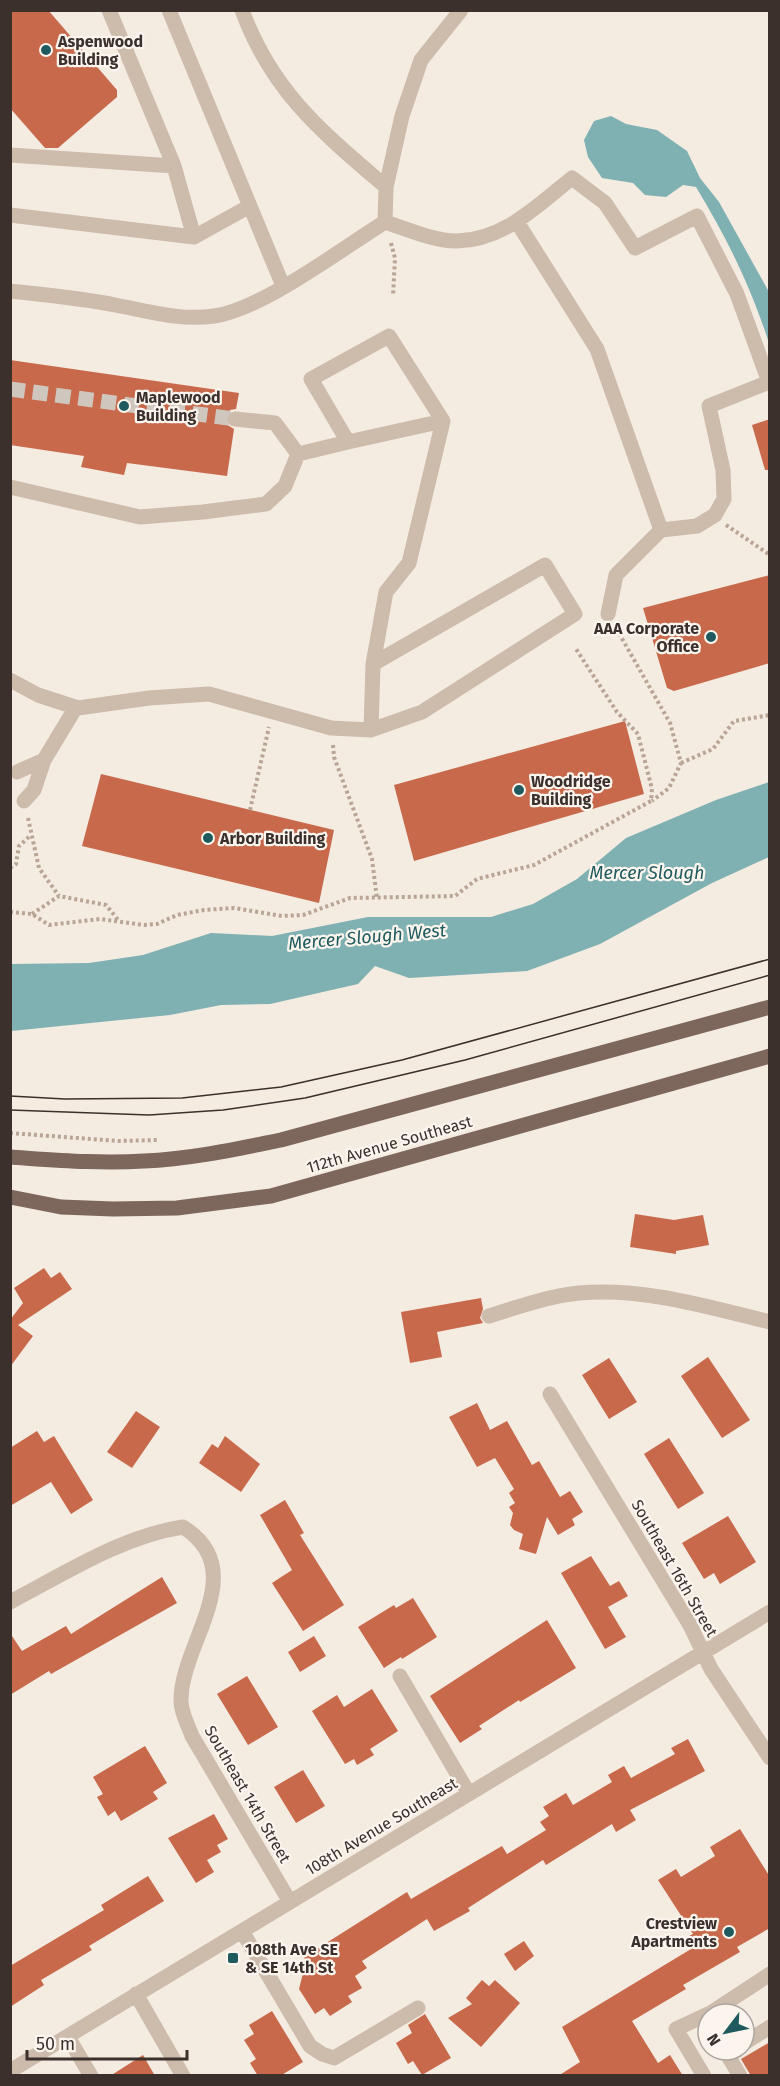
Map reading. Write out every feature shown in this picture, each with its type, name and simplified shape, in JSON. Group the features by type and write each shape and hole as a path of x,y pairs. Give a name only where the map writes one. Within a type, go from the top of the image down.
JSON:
{"main road":[{"name":"112th Avenue Southeast","path":"10,1157 80,1162 144,1161 216,1154 281,1140 770,1007"},
{"name":"112th Avenue Southeast","path":"10,1197 61,1207 113,1209 177,1208 271,1196 770,1056"}],"street":[{"path":"109,10 174,166 194,237"},
{"path":"169,10 283,286"},
{"path":"242,10 252,39 272,74 304,114 386,187"},
{"path":"385,222 386,187 402,116 421,60 461,10"},
{"path":"10,155 174,166"},
{"path":"385,222 422,234 455,241 485,237 517,222 572,178 605,203 635,248 697,216 737,294 769,381 710,406 723,470 724,499 715,515 697,526 661,530 615,575 608,614"},
{"path":"10,215 194,237 250,206"},
{"path":"10,291 112,304 183,318 215,316 242,308 283,286 385,222"},
{"path":"517,222 597,349 661,530"},
{"path":"348,442 311,380 389,336 443,421 409,563 386,592 373,664 371,730"},
{"path":"235,418 274,423 298,453"},
{"path":"298,453 443,421"},
{"path":"10,487 140,517 203,512 266,504 285,486 298,453"},
{"path":"10,680 38,695 76,707 209,694 331,728 371,730 423,712 575,614 545,566 373,664"},
{"path":"25,800 34,790 44,760 76,707"},
{"path":"18,772 44,760"},
{"path":"489,1316 577,1293 606,1292 644,1294 770,1322"},
{"name":"Southeast 16th Street","path":"550,1394 690,1625 703,1653 770,1758"},
{"name":"Southeast 14th Street","path":"10,1602 96,1557 160,1530 183,1527 204,1545 211,1565 210,1606 185,1673 181,1702 192,1736 290,1902"},
{"name":"108th Avenue Southeast","path":"10,2071 770,1612"},
{"path":"400,1676 469,1794"},
{"path":"242,1931 310,2046 321,2055 334,2058 418,2008"},
{"path":"727,2002 770,1974"},
{"path":"136,1994 183,2076"},
{"path":"696,2019 675,2029 704,2076"},
{"path":"756,2036 770,2027"},
{"path":"68,2037 91,2076"},
{"path":"732,2062 740,2076"}],"path":[{"path":"385,222 395,258 393,296"},
{"path":"715,515 729,528 770,555"},
{"path":"608,614 670,723 681,763"},
{"path":"576,649 617,712 638,734 652,789 651,801"},
{"path":"250,810 271,711"},
{"path":"10,912 32,914 49,925 100,919 157,924 177,915 234,908 282,916 303,915 350,898 377,900 455,896 477,879 534,865 651,801 669,788 681,763 712,749 734,721 770,715"},
{"path":"331,728 334,757 372,859 377,900"},
{"path":"25,800 39,867 59,896"},
{"path":"10,868 16,864 19,846 31,835"},
{"path":"32,914 59,896 106,905 119,922"},
{"path":"10,1133 118,1141 160,1140"}],"water":[{"path":"611,116 626,124 657,130 687,151 700,178 719,202 769,292 769,343 737,263 696,187 683,185 666,197 645,195 633,183 602,178 588,157 584,140 594,121"},
{"name":"Mercer Slough","path":"769,782 769,857 712,883 600,944 527,971 409,978 375,966 358,984 270,1004 221,1005 170,1015 11,1031 11,964 89,963 143,955 211,933 272,936 368,917 491,917 533,904 577,879 626,838 716,800"}],"building":[{"name":"Aspenwood Building","path":"10,10 48,10 117,90 117,97 58,148 45,148 10,108"},
{"name":"Maplewood Building","path":"10,360 239,393 236,409 230,410 225,417 226,424 234,429 227,476 127,463 124,475 81,467 84,456 10,445"},
{"path":"770,419 770,470 765,470 752,425"},
{"name":"AAA Corporate Office","path":"770,575 770,663 674,691 667,688 643,608"},
{"name":"Woodridge Building","path":"625,721 644,794 414,861 394,785"},
{"name":"Arbor Building","path":"101,774 334,830 319,903 82,846"},
{"path":"635,1214 674,1220 703,1215 709,1245 676,1251 676,1254 630,1247"},
{"path":"44,1268 51,1278 60,1272 72,1289 18,1325 33,1336 10,1367 10,1320 23,1303 14,1288"},
{"path":"481,1298 483,1309 480,1318 483,1323 437,1332 442,1357 410,1363 401,1312"},
{"path":"708,1357 750,1420 722,1438 681,1376"},
{"path":"609,1358 637,1402 609,1419 582,1375"},
{"path":"477,1403 490,1430 507,1421 532,1465 539,1461 560,1497 570,1491 583,1512 572,1519 575,1525 558,1535 547,1517 536,1554 519,1549 523,1534 514,1530 510,1525 513,1513 509,1507 515,1503 509,1493 514,1489 495,1458 477,1467 449,1417"},
{"path":"136,1411 160,1427 132,1468 107,1452"},
{"path":"37,1431 44,1442 54,1436 93,1500 71,1514 51,1482 10,1506 10,1448"},
{"path":"225,1436 260,1464 241,1492 199,1463 212,1444 218,1448"},
{"path":"669,1438 704,1493 678,1509 644,1454"},
{"path":"285,1500 304,1533 300,1535 344,1605 303,1631 272,1583 292,1570 260,1515"},
{"path":"728,1516 756,1562 720,1584 714,1573 704,1579 682,1543"},
{"path":"591,1556 610,1586 619,1581 628,1596 608,1607 626,1637 605,1649 561,1573"},
{"path":"162,1577 177,1603 51,1674 49,1671 10,1695 10,1633 22,1651 66,1626 71,1634"},
{"path":"413,1598 437,1637 384,1668 358,1627 394,1605 396,1608"},
{"path":"547,1620 576,1668 520,1702 519,1700 479,1726 482,1729 460,1743 430,1696"},
{"path":"314,1636 326,1656 300,1672 288,1652"},
{"path":"247,1676 278,1727 248,1745 217,1694"},
{"path":"372,1689 398,1731 370,1749 374,1755 357,1765 354,1759 345,1764 312,1711 337,1695 344,1707"},
{"path":"688,1739 705,1771 630,1810 636,1820 616,1832 612,1824 546,1865 543,1860 468,1908 470,1911 434,1931 427,1919 362,1961 367,1968 355,1976 362,1988 348,1996 352,2002 330,2016 324,2008 315,2014 299,1989 306,1961 304,1957 407,1892 411,1899 502,1846 507,1854 546,1830 540,1822 549,1816 543,1807 566,1793 573,1805 612,1782 608,1775 624,1766 631,1778 675,1754 671,1748"},
{"path":"145,1746 167,1783 153,1792 158,1799 121,1821 115,1811 108,1816 97,1797 103,1794 93,1777"},
{"path":"303,1770 325,1806 296,1823 274,1787"},
{"path":"214,1814 228,1839 217,1845 221,1852 207,1860 214,1872 196,1883 168,1838"},
{"path":"740,1829 770,1877 770,1928 737,1947 740,1952 683,1985 686,1989 632,2021 658,2063 670,2055 683,2076 558,2076 580,2062 562,2027 696,1946 689,1936 693,1934 658,1880 676,1869 681,1877 715,1856 710,1847"},
{"path":"148,1876 164,1901 89,1946 92,1950 41,1980 44,1985 10,2007 10,1966 104,1910 101,1905"},
{"path":"524,1941 534,1956 515,1971 504,1954"},
{"path":"482,1980 489,1986 495,1980 520,2003 481,2047 448,2018 472,2004 466,1998"},
{"path":"272,2011 303,2062 280,2076 258,2076 250,2063 256,2059 244,2040 254,2034 249,2025"},
{"path":"425,2014 451,2058 422,2075 413,2061 408,2064 396,2043 412,2033 408,2025"},
{"path":"770,2042 770,2076 751,2076 743,2062 756,2062 756,2050"},
{"path":"143,2055 155,2076 110,2076"}],"tunnel":[{"path":"10,389 235,419"}],"tram line":[{"path":"10,1096 65,1099 182,1098 281,1087 402,1060 770,959"},
{"path":"10,1110 149,1115 223,1110 305,1098 465,1060 770,975"}],"place":[{"name":"Aspenwood Building","path":"46,50"},
{"name":"Maplewood Building","path":"124,406"},
{"name":"AAA Corporate Office","path":"711,637"},
{"name":"Woodridge Building","path":"519,790"},
{"name":"Arbor Building","path":"208,838"},
{"name":"Crestview Apartments","path":"729,1932"},
{"name":"108th Ave SE & SE 14th St","path":"233,1958"}],"water label":[{"name":"Mercer Slough West","path":"367,937"}]}
